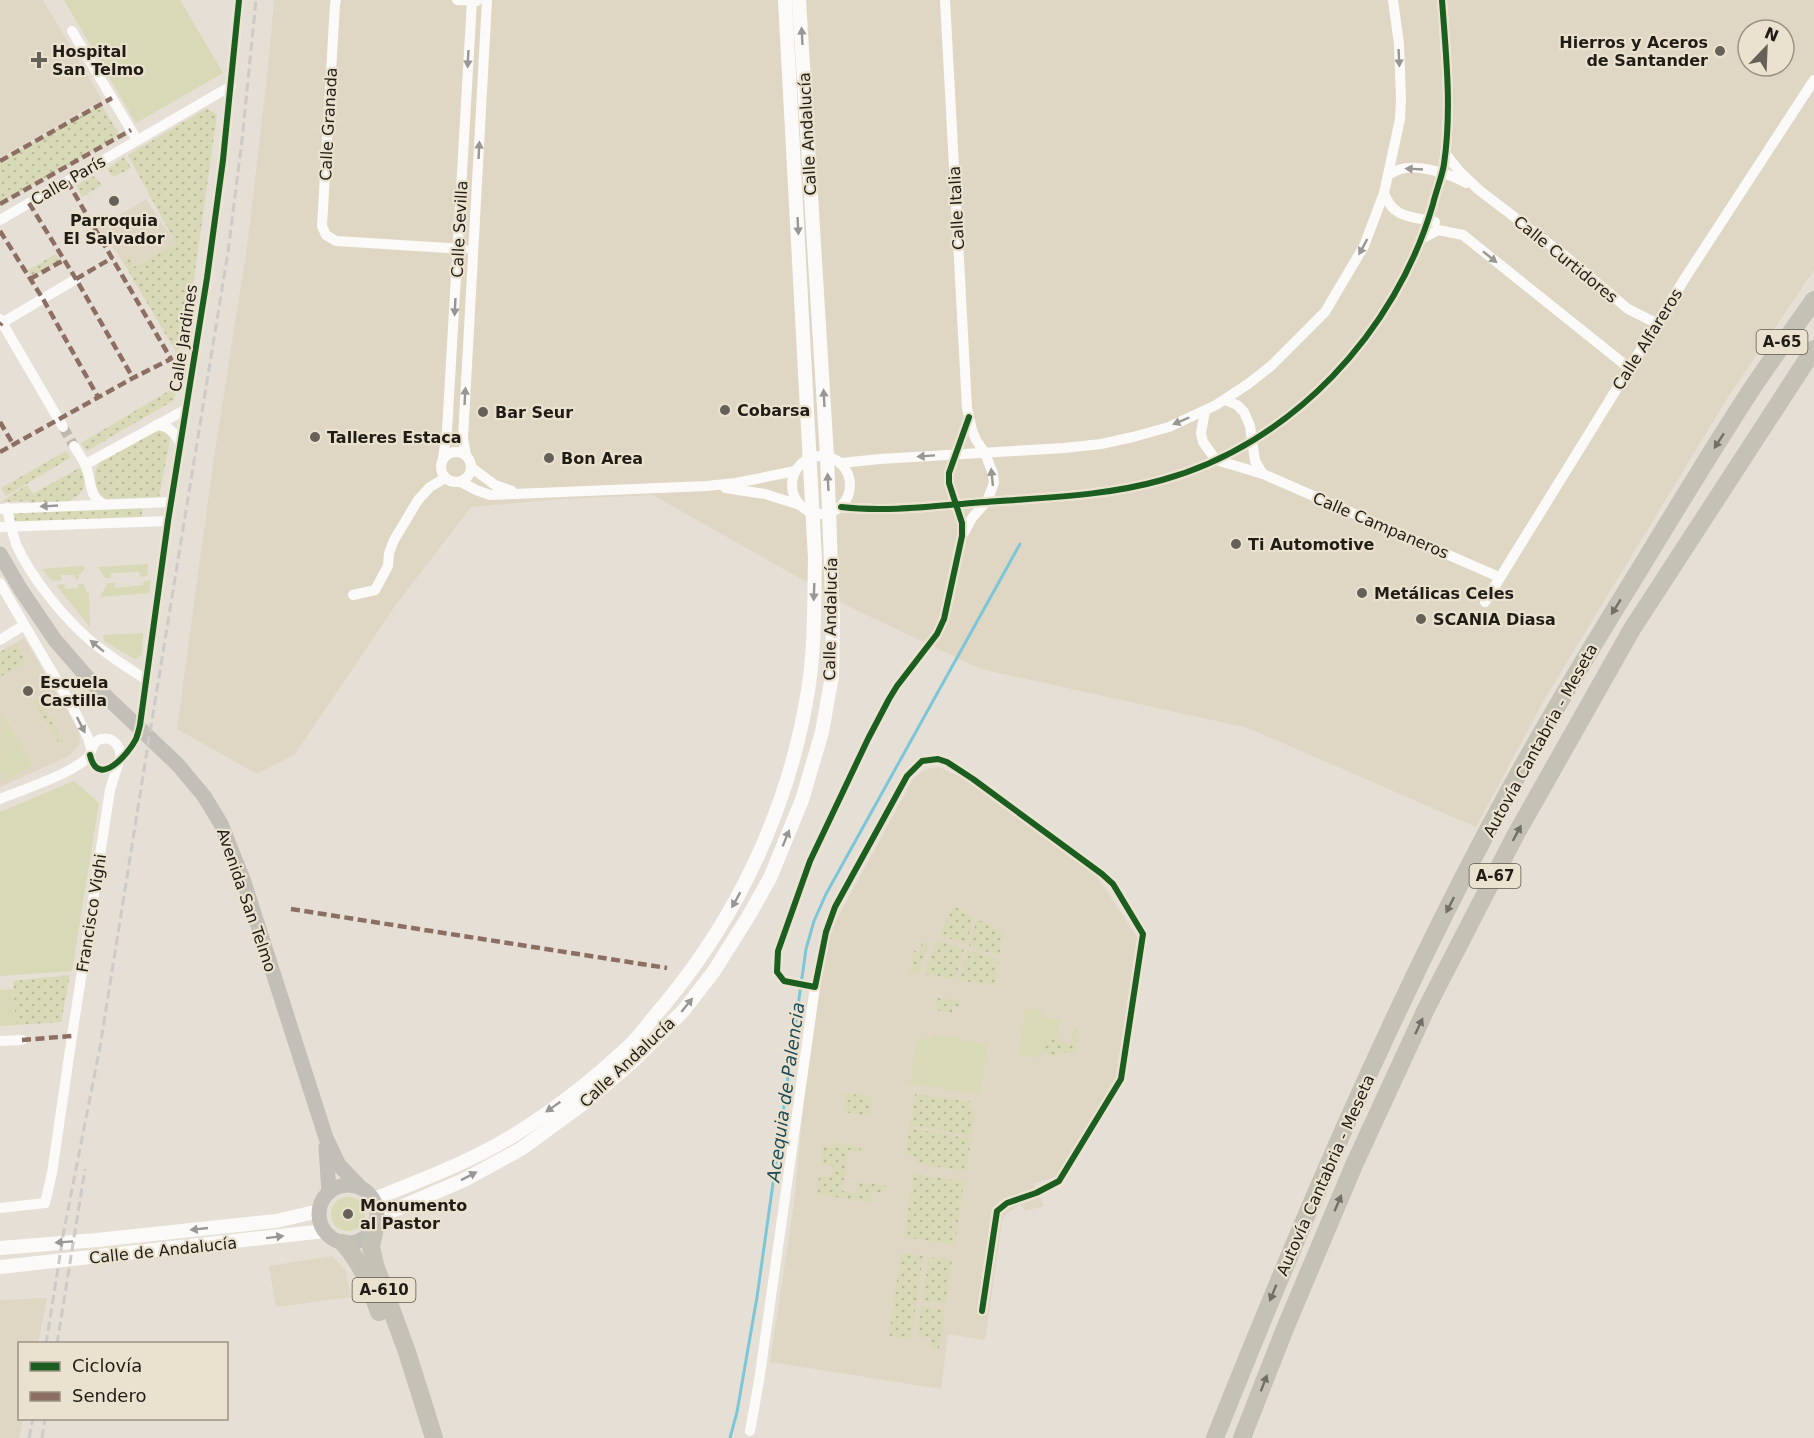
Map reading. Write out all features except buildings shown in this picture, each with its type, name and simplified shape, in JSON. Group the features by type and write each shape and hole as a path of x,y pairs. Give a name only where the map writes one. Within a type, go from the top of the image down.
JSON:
{"highway":[{"name":"A-65","path":"1750,391 1814,293"},
{"name":"Autovía Cantabria - Meseta","path":"1215,1438 1300,1227 1378,1053 1487,833 1588,653 1750,391 1814,300"},
{"name":"Autovía Cantabria - Meseta","path":"1242,1438 1286,1326 1354,1165 1426,1010 1515,836 1632,629 1814,349"},
{"name":"A-610","path":"376,1222 371,1247 375,1264 407,1352 434,1438"},
{"name":"A-610","path":"344,1243 357,1260 371,1290 422,1438"},
{"path":"371,1290 369,1305 372,1323"}],"main road":[{"name":"Calle Andalucía","path":"374,1199 457,1165 514,1135 578,1090 630,1045 679,987 719,930 754,865 782,797 793,760 808,690 813,633 815,559 785,0"},
{"name":"Calle Andalucía","path":"376,1222 464,1180 521,1149 588,1100 632,1062 684,1010 714,971 770,878 802,800 822,732 832,676 835,510 827,456 800,0"},
{"name":"Avenida San Telmo","path":"0,554 55,640 94,685 178,765 204,796 221,824 244,882 326,1138 339,1165 359,1186"},
{"name":"Avenida San Telmo","path":"326,1138 329,1191"},
{"path":"343,1185 359,1186 374,1199 377,1208 376,1222 369,1234 362,1240 344,1243 325,1232 321,1225 319,1211 321,1203 329,1191 343,1185"},
{"name":"Calle de Andalucía","path":"0,1248 276,1221 319,1211"},
{"name":"Calle de Andalucía","path":"0,1267 325,1232"}],"street":[{"name":"Calle Jardines","path":"137,737 180,442 207,278 227,122 239,0"},
{"name":"Calle Granada","path":"336,0 322,226 326,235 336,241 458,249"},
{"path":"457,0 487,1"},
{"name":"Calle Italia","path":"945,0 964,366 969,417 976,440 985,453"},
{"path":"841,463 1101,444 1169,427 1205,411 1225,400 1271,366 1325,312 1364,246 1384,193 1400,119 1401,100 1399,44 1394,0"},
{"path":"706,486 765,494 800,505 812,513 822,514 835,510 865,510 1079,495 1162,480 1216,460 1253,441 1311,398 1363,341 1402,281 1421,239 1442,172 1444,153 1449,96 1442,0"},
{"name":"Calle Sevilla","path":"443,458 447,431 472,1"},
{"name":"Calle Sevilla","path":"466,455 463,438 487,1"},
{"path":"72,31 137,140"},
{"name":"Calle Alfareros","path":"1485,602 1656,323 1814,80"},
{"name":"Calle París","path":"0,220 231,86"},
{"path":"207,99 219,105 227,122"},
{"name":"Calle Curtidores","path":"1444,153 1479,190 1565,256 1628,309 1656,323"},
{"name":"Calle Curtidores","path":"1388,175 1402,168 1418,168 1456,177 1479,190"},
{"path":"1384,193 1388,204 1395,211 1445,225 1463,236 1629,368"},
{"path":"1421,239 1438,230 1463,236"},
{"path":"458,249 473,250"},
{"path":"63,427 1,321 76,279"},
{"path":"1225,400 1237,405 1244,412 1250,426 1255,461 1263,474"},
{"path":"86,464 185,410"},
{"path":"1205,411 1201,433 1203,442 1216,460"},
{"name":"Calle Italia","path":"956,454 969,417"},
{"path":"156,425 168,427 180,442"},
{"path":"74,446 86,464 92,494 96,500 104,504"},
{"path":"456,451 466,455 472,468 468,478 454,483 445,478 441,469 443,458 456,451"},
{"path":"962,536 972,518 987,501 994,483 985,453"},
{"path":"811,986 784,981 777,972 778,951 810,861 868,738 897,686 938,634 944,619 962,536 962,523 949,483 949,473 956,454"},
{"path":"800,505 792,490 795,471 809,458 827,456 841,463 847,471 850,483 848,496 835,510"},
{"name":"Calle Campaneros","path":"1216,460 1263,474 1499,577"},
{"path":"472,468 495,485 520,494"},
{"path":"461,482 490,495 706,486 736,483 795,471"},
{"path":"352,595 375,590 388,566 389,553 394,540 418,500 430,487 445,478"},
{"path":"77,505 88,493 91,485"},
{"path":"145,679 91,642 71,623 33,575 5,527 3,508 171,502"},
{"path":"142,503 142,522"},
{"path":"5,527 168,521"},
{"path":"0,583 73,708 88,738 91,760 107,775 110,790"},
{"path":"0,640 24,625"},
{"path":"114,742 137,737"},
{"path":"0,800 72,769 86,766 109,769 119,761 137,737"},
{"path":"72,769 90,752 97,741 102,739 109,739 120,749 119,761"},
{"path":"750,1431 811,986 825,932 835,907 907,776 922,761 938,759 948,762 973,778 1102,873 1113,884 1143,934 1121,1080 1059,1181 1036,1194 1006,1203 997,1211 982,1311"},
{"name":"Francisco Vighi","path":"0,1208 45,1203 52,1173 110,790 119,761"},
{"path":"0,1041 22,1040"}],"shaded area":[{"name":"Hospital San Telmo","path":"0,0 43,0 102,100 0,158"},
{"path":"274,0 1814,0 1814,270 1728,397 1544,700 1476,827 1248,728 981,669 854,609 653,495 561,499 471,507 395,606 295,754 257,774 177,729 213,464 248,240"},
{"path":"146,199 176,244 134,267 129,257 123,262 98,228"},
{"name":"Escuela Castilla","path":"24,638 79,731 80,744 69,756 0,787 0,652"},
{"path":"939,767 966,780 1097,876 1137,937 1117,1077 1058,1176 1033,1184 1044,1206 1025,1211 1020,1204 1006,1214 1002,1221 985,1340 948,1334 941,1389 770,1362 794,1203 804,1099 821,977 831,930 913,779 926,769"},
{"path":"332,1256 346,1271 351,1297 276,1307 269,1266"},
{"path":"47,1298 38,1342 18,1342 18,1420 23,1420 19,1438 0,1438 0,1300"}],"green space":[{"path":"64,0 180,0 223,73 136,123"},
{"path":"101,104 120,136 0,204 0,161"},
{"path":"207,108 217,115 185,342 176,352 123,262 129,257 134,267 176,244 128,155"},
{"path":"124,157 131,168 113,177 107,169"},
{"path":"94,176 102,185 82,197 76,185"},
{"path":"56,254 60,261 32,277 28,270"},
{"path":"177,386 174,400 87,451 81,443"},
{"path":"158,429 167,433 170,440 159,497 104,499 95,480 96,470 101,461"},
{"path":"66,451 70,458 6,496 1,488"},
{"path":"79,468 84,476 84,485 81,492 69,501 1,502 27,485 33,494"},
{"path":"142,503 142,522 11,527 7,508"},
{"path":"148,564 147,576 140,577 139,572 111,573 111,578 105,578 98,567"},
{"path":"84,566 79,579 75,579 75,575 61,575 62,580 52,581 42,569"},
{"path":"151,580 149,593 100,597 108,583 115,583 115,588 143,585 144,581"},
{"path":"64,584 65,589 78,588 78,584 84,584 85,590 89,593 90,627 56,585"},
{"path":"143,633 142,654 135,659 104,641 103,635"},
{"path":"16,643 26,662 0,677 0,652"},
{"path":"37,698 65,744 58,742 34,701"},
{"path":"1,712 32,765 6,780 0,770"},
{"path":"74,781 99,803 72,971 0,976 0,812"},
{"path":"954,906 974,918 966,944 939,935"},
{"path":"977,919 1003,933 999,956 969,946"},
{"path":"937,940 964,949 955,979 924,974"},
{"path":"922,941 928,944 918,974 910,973 914,951 920,952"},
{"path":"968,950 999,960 994,986 959,980"},
{"path":"70,975 61,1022 16,1025 13,981"},
{"path":"13,989 16,1025 0,1026 0,990"},
{"path":"937,998 960,1001 960,1007 953,1006 952,1013 935,1010"},
{"path":"1025,1008 1042,1010 1044,1018 1059,1019 1057,1039 1045,1038 1042,1058 1019,1055"},
{"path":"1073,1029 1078,1030 1074,1054 1058,1051 1056,1058 1043,1052 1045,1037 1071,1044"},
{"path":"931,1034 988,1044 980,1094 910,1084 916,1038 930,1040"},
{"path":"846,1093 872,1097 869,1116 844,1112"},
{"path":"915,1094 972,1102 971,1110 975,1112 971,1136 910,1125"},
{"path":"910,1128 971,1139 966,1171 918,1164 914,1157 906,1152"},
{"path":"834,1142 861,1148 861,1152 848,1150 842,1191 857,1194 859,1182 889,1186 880,1193 875,1191 872,1193 870,1199 873,1203 817,1194 819,1176 829,1177 833,1172 832,1166 821,1164 823,1146 833,1148"},
{"path":"913,1173 964,1182 955,1245 905,1237"},
{"path":"348,1197 360,1202 365,1214 360,1226 348,1231 336,1226 331,1214 336,1202"},
{"path":"901,1253 923,1256 911,1339 889,1336"},
{"path":"929,1257 952,1260 946,1304 922,1301"},
{"path":"921,1306 945,1310 939,1349 930,1348 931,1338 917,1336"}],"waterway":[{"name":"Acequia de Palencia","path":"730,1438 737,1412 757,1297 806,949 814,921 826,894 1020,544"}],"tunnel":[{"path":"63,427 74,446"}],"railway":[{"path":"46,1342 64,1230 100,1047 228,252 256,0"},
{"path":"57,1342 85,1169"},
{"path":"29,1438 33,1420"},
{"path":"42,1438 45,1420"}],"marked path":[{"path":"0,161 112,98"},
{"path":"0,204 131,130"},
{"path":"0,452 171,359 67,181"},
{"path":"29,203 133,378"},
{"path":"0,231 43,299 98,397"},
{"path":"76,279 112,258"},
{"path":"30,279 64,260"},
{"path":"0,422 13,444"},
{"path":"291,909 667,968"},
{"path":"22,1040 72,1036"}],"cycle path":[{"path":"90,755 94,765 100,769 113,765 132,745 140,725 168,521 207,278 223,160 239,0"},
{"path":"841,507 861,509 920,507 1081,495 1142,485 1209,463 1254,440 1295,411 1332,376 1365,338 1393,296 1416,251 1433,204 1444,164 1448,123 1442,0"},
{"path":"969,417 949,473 949,483 962,523 962,536 944,619 937,634 889,699 810,861 778,951 777,972 784,981 815,987 826,932 835,907 907,776 922,761 938,759 947,762 1113,884 1143,934 1121,1079 1059,1181 1036,1193 1007,1203 997,1211 982,1311"}],"place":[{"name":"Hierros y Aceros de Santander","path":"1720,51"},
{"name":"Hospital San Telmo","path":"39,60"},
{"name":"Parroquia El Salvador","path":"114,201"},
{"name":"Cobarsa","path":"725,410"},
{"name":"Bar Seur","path":"483,412"},
{"name":"Talleres Estaca","path":"315,437"},
{"name":"Bon Area","path":"549,458"},
{"name":"Ti Automotive","path":"1236,544"},
{"name":"Metálicas Celes","path":"1362,593"},
{"name":"SCANIA Diasa","path":"1421,619"},
{"name":"Escuela Castilla","path":"28,691"},
{"name":"Monumento al Pastor","path":"348,1214"}]}
